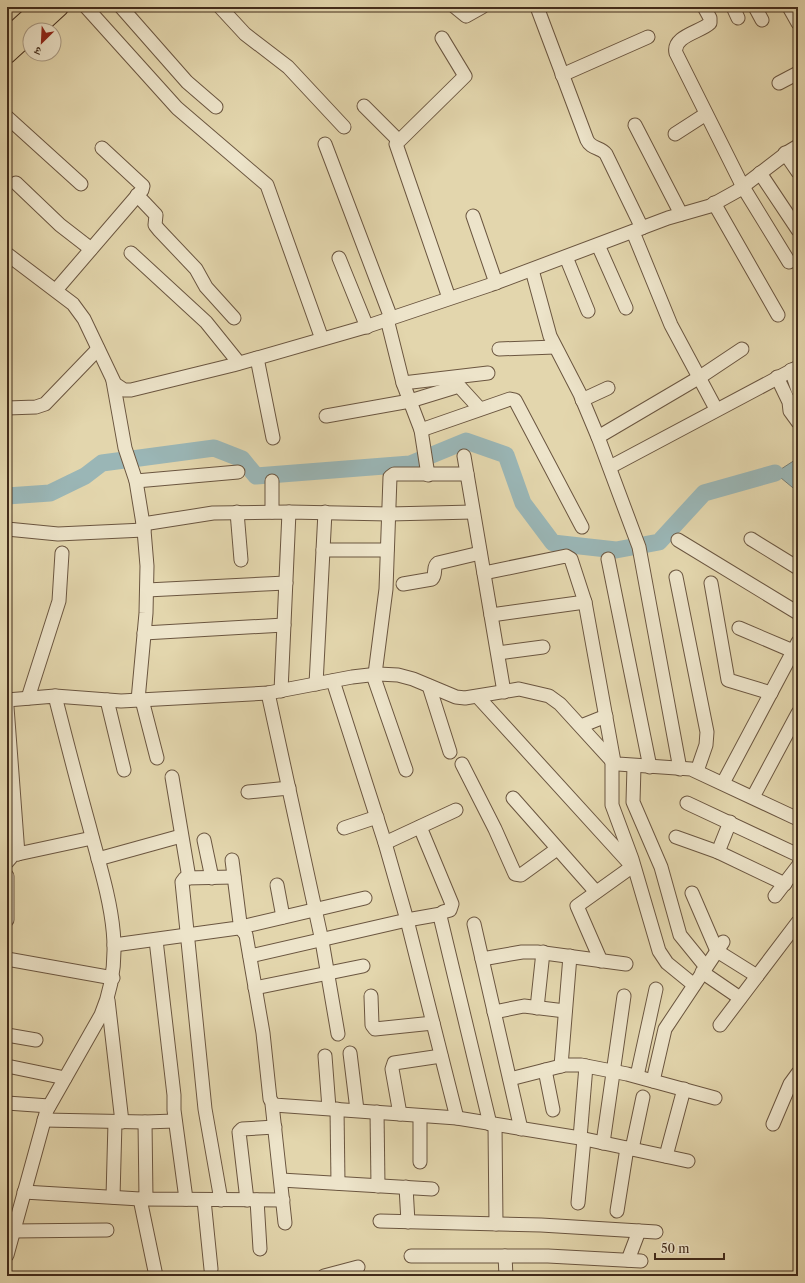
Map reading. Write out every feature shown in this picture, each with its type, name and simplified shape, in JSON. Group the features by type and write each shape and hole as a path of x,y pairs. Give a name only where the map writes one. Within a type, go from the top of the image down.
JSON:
{"main road":[{"path":"7,37 40,7"},
{"path":"44,22 60,7"},
{"path":"7,55 22,41"}],"street":[{"path":"86,7 178,108 267,185 322,339"},
{"path":"121,7 187,82 216,107"},
{"path":"220,7 240,30 288,68 344,127"},
{"path":"455,7 466,16 470,16 482,7"},
{"path":"537,7 589,144 604,151 606,154 637,230 671,326 716,409"},
{"path":"704,7 710,18 710,23 680,40 675,49 743,187 789,262"},
{"path":"754,7 762,20"},
{"path":"789,7 798,23"},
{"path":"562,75 648,37"},
{"path":"442,38 465,76 398,140 396,148 449,298"},
{"path":"779,83 798,73"},
{"path":"364,106 398,140"},
{"path":"675,134 706,114"},
{"path":"7,117 81,184"},
{"path":"635,125 681,214"},
{"path":"325,144 389,319 403,383 421,430 428,474"},
{"path":"113,382 120,388 131,390 239,363 367,327 496,283 714,203 743,187 786,153 798,146"},
{"path":"56,290 143,186 141,182 102,148"},
{"path":"786,153 798,172"},
{"path":"760,173 798,230"},
{"path":"16,183 60,225 91,249"},
{"path":"137,195 156,215 155,225 196,269 206,287 234,318"},
{"path":"714,203 778,315"},
{"path":"473,216 496,283"},
{"path":"598,245 626,308"},
{"path":"131,253 206,322 239,363"},
{"path":"7,254 56,290 77,309 84,319 113,382 125,448 128,462 136,481 144,527 147,590 140,700 157,758"},
{"path":"566,257 588,311"},
{"path":"339,258 367,327"},
{"path":"532,270 550,336 582,400 598,437 639,547 680,769"},
{"path":"499,349 555,347"},
{"path":"7,408 36,407 45,404 98,349"},
{"path":"598,437 700,377 742,349"},
{"path":"257,358 273,438"},
{"path":"610,467 716,409 794,369 798,390"},
{"path":"403,383 488,373"},
{"path":"778,377 789,402 790,411 798,422"},
{"path":"326,416 410,402 459,386 480,409"},
{"path":"582,400 608,388"},
{"path":"421,430 510,399 516,400 582,527"},
{"path":"464,456 504,692"},
{"path":"136,481 238,472"},
{"path":"406,770 374,675 386,589 390,479 392,475 467,474"},
{"path":"272,481 272,512"},
{"path":"237,512 241,560"},
{"path":"289,512 284,625 275,692 289,788 322,940 338,1034"},
{"path":"7,529 58,534 144,527 206,513 325,512 389,514 473,512"},
{"path":"316,684 325,512"},
{"path":"751,539 798,568"},
{"path":"678,540 798,613"},
{"path":"323,550 387,550"},
{"path":"28,698 59,601 62,553"},
{"path":"403,584 432,579 435,575 435,566 438,563 480,553"},
{"path":"484,573 569,557 585,602 606,716 613,761 612,805 634,868 662,958 694,985"},
{"path":"608,558 650,767"},
{"path":"676,577 707,732 706,745 697,771"},
{"path":"147,590 286,582"},
{"path":"711,583 728,680 771,693"},
{"path":"491,615 585,602"},
{"path":"144,633 284,625"},
{"path":"723,783 796,647 739,628"},
{"path":"498,654 543,647"},
{"path":"7,700 55,696 107,700 140,700 275,692 374,675 398,675 456,697 465,698 519,689 549,696 560,704 613,761 623,765 697,771 798,819"},
{"path":"333,681 385,843 407,920 456,1118"},
{"path":"429,686 450,752"},
{"path":"7,1250 12,1231 13,1210 24,1192 49,1106 101,1015 108,999 113,978 114,945 111,905 55,696"},
{"path":"478,697 634,868"},
{"path":"107,700 124,770"},
{"path":"7,707 18,854"},
{"path":"753,797 798,713"},
{"path":"581,726 606,716"},
{"path":"462,764 495,829 514,874 521,874 558,849"},
{"path":"634,766 635,806 661,867 678,930 704,969 740,998"},
{"path":"172,777 189,878"},
{"path":"248,792 289,788"},
{"path":"513,798 596,892"},
{"path":"687,803 798,855"},
{"path":"385,843 456,810"},
{"path":"344,828 377,818"},
{"path":"718,852 730,822"},
{"path":"250,956 407,920 441,914 450,910 452,904 420,827"},
{"path":"98,859 181,836"},
{"path":"676,837 718,852 785,884"},
{"path":"7,862 9,857 18,854 92,838"},
{"path":"204,840 212,878"},
{"path":"232,860 240,926 246,935 263,1033 285,1223"},
{"path":"775,896 798,866"},
{"path":"601,961 578,909 579,904 634,868"},
{"path":"7,876 7,920"},
{"path":"221,1200 205,1109 186,936 182,882 183,880 189,878 234,877"},
{"path":"277,885 283,917"},
{"path":"692,893 720,946 756,976"},
{"path":"114,945 235,929 240,926 364,898"},
{"path":"441,914 440,916 493,1124 496,1224"},
{"path":"720,1025 798,922"},
{"path":"474,924 521,1129"},
{"path":"156,940 174,1095 175,1121 186,1199"},
{"path":"653,1081 666,1029 720,946"},
{"path":"482,959 522,952 543,952 626,964"},
{"path":"537,1008 543,952"},
{"path":"561,1066 570,956"},
{"path":"7,959 113,978"},
{"path":"255,988 363,966"},
{"path":"637,1076 656,990"},
{"path":"371,996 372,1025 376,1028 433,1023"},
{"path":"603,1143 624,996"},
{"path":"108,999 118,1122 113,1197"},
{"path":"494,1012 517,1006 565,1011"},
{"path":"7,1034 36,1040"},
{"path":"350,1053 357,1110"},
{"path":"325,1056 333,1108 338,1183"},
{"path":"400,1114 392,1069 394,1063 441,1056"},
{"path":"510,1079 572,1064 637,1076 716,1098"},
{"path":"7,1066 65,1078"},
{"path":"578,1203 586,1066"},
{"path":"545,1070 554,1110"},
{"path":"773,1124 790,1084 798,1073"},
{"path":"666,1156 684,1089"},
{"path":"617,1211 643,1097"},
{"path":"7,1103 49,1106"},
{"path":"272,1104 277,1106 333,1108 456,1118 582,1139 688,1161"},
{"path":"378,1112 378,1186"},
{"path":"420,1116 420,1162"},
{"path":"44,1120 118,1122 175,1121"},
{"path":"145,1122 143,1199 156,1276"},
{"path":"260,1250 239,1132 242,1129 275,1127"},
{"path":"280,1180 432,1189"},
{"path":"406,1187 408,1222"},
{"path":"24,1192 143,1199 283,1200"},
{"path":"204,1200 211,1269"},
{"path":"380,1221 496,1224 656,1232"},
{"path":"12,1231 107,1230"},
{"path":"411,1256 548,1256 634,1260 639,1231"},
{"path":"505,1256 506,1276"},
{"path":"324,1276 358,1267"}],"water":[{"path":"798,458 798,492 775,473"}],"waterway":[{"path":"7,496 50,493 85,476 102,463 214,448 242,459 256,476 410,464 466,441 506,455 523,503 553,543 616,550 659,542 704,493 775,473"}]}
